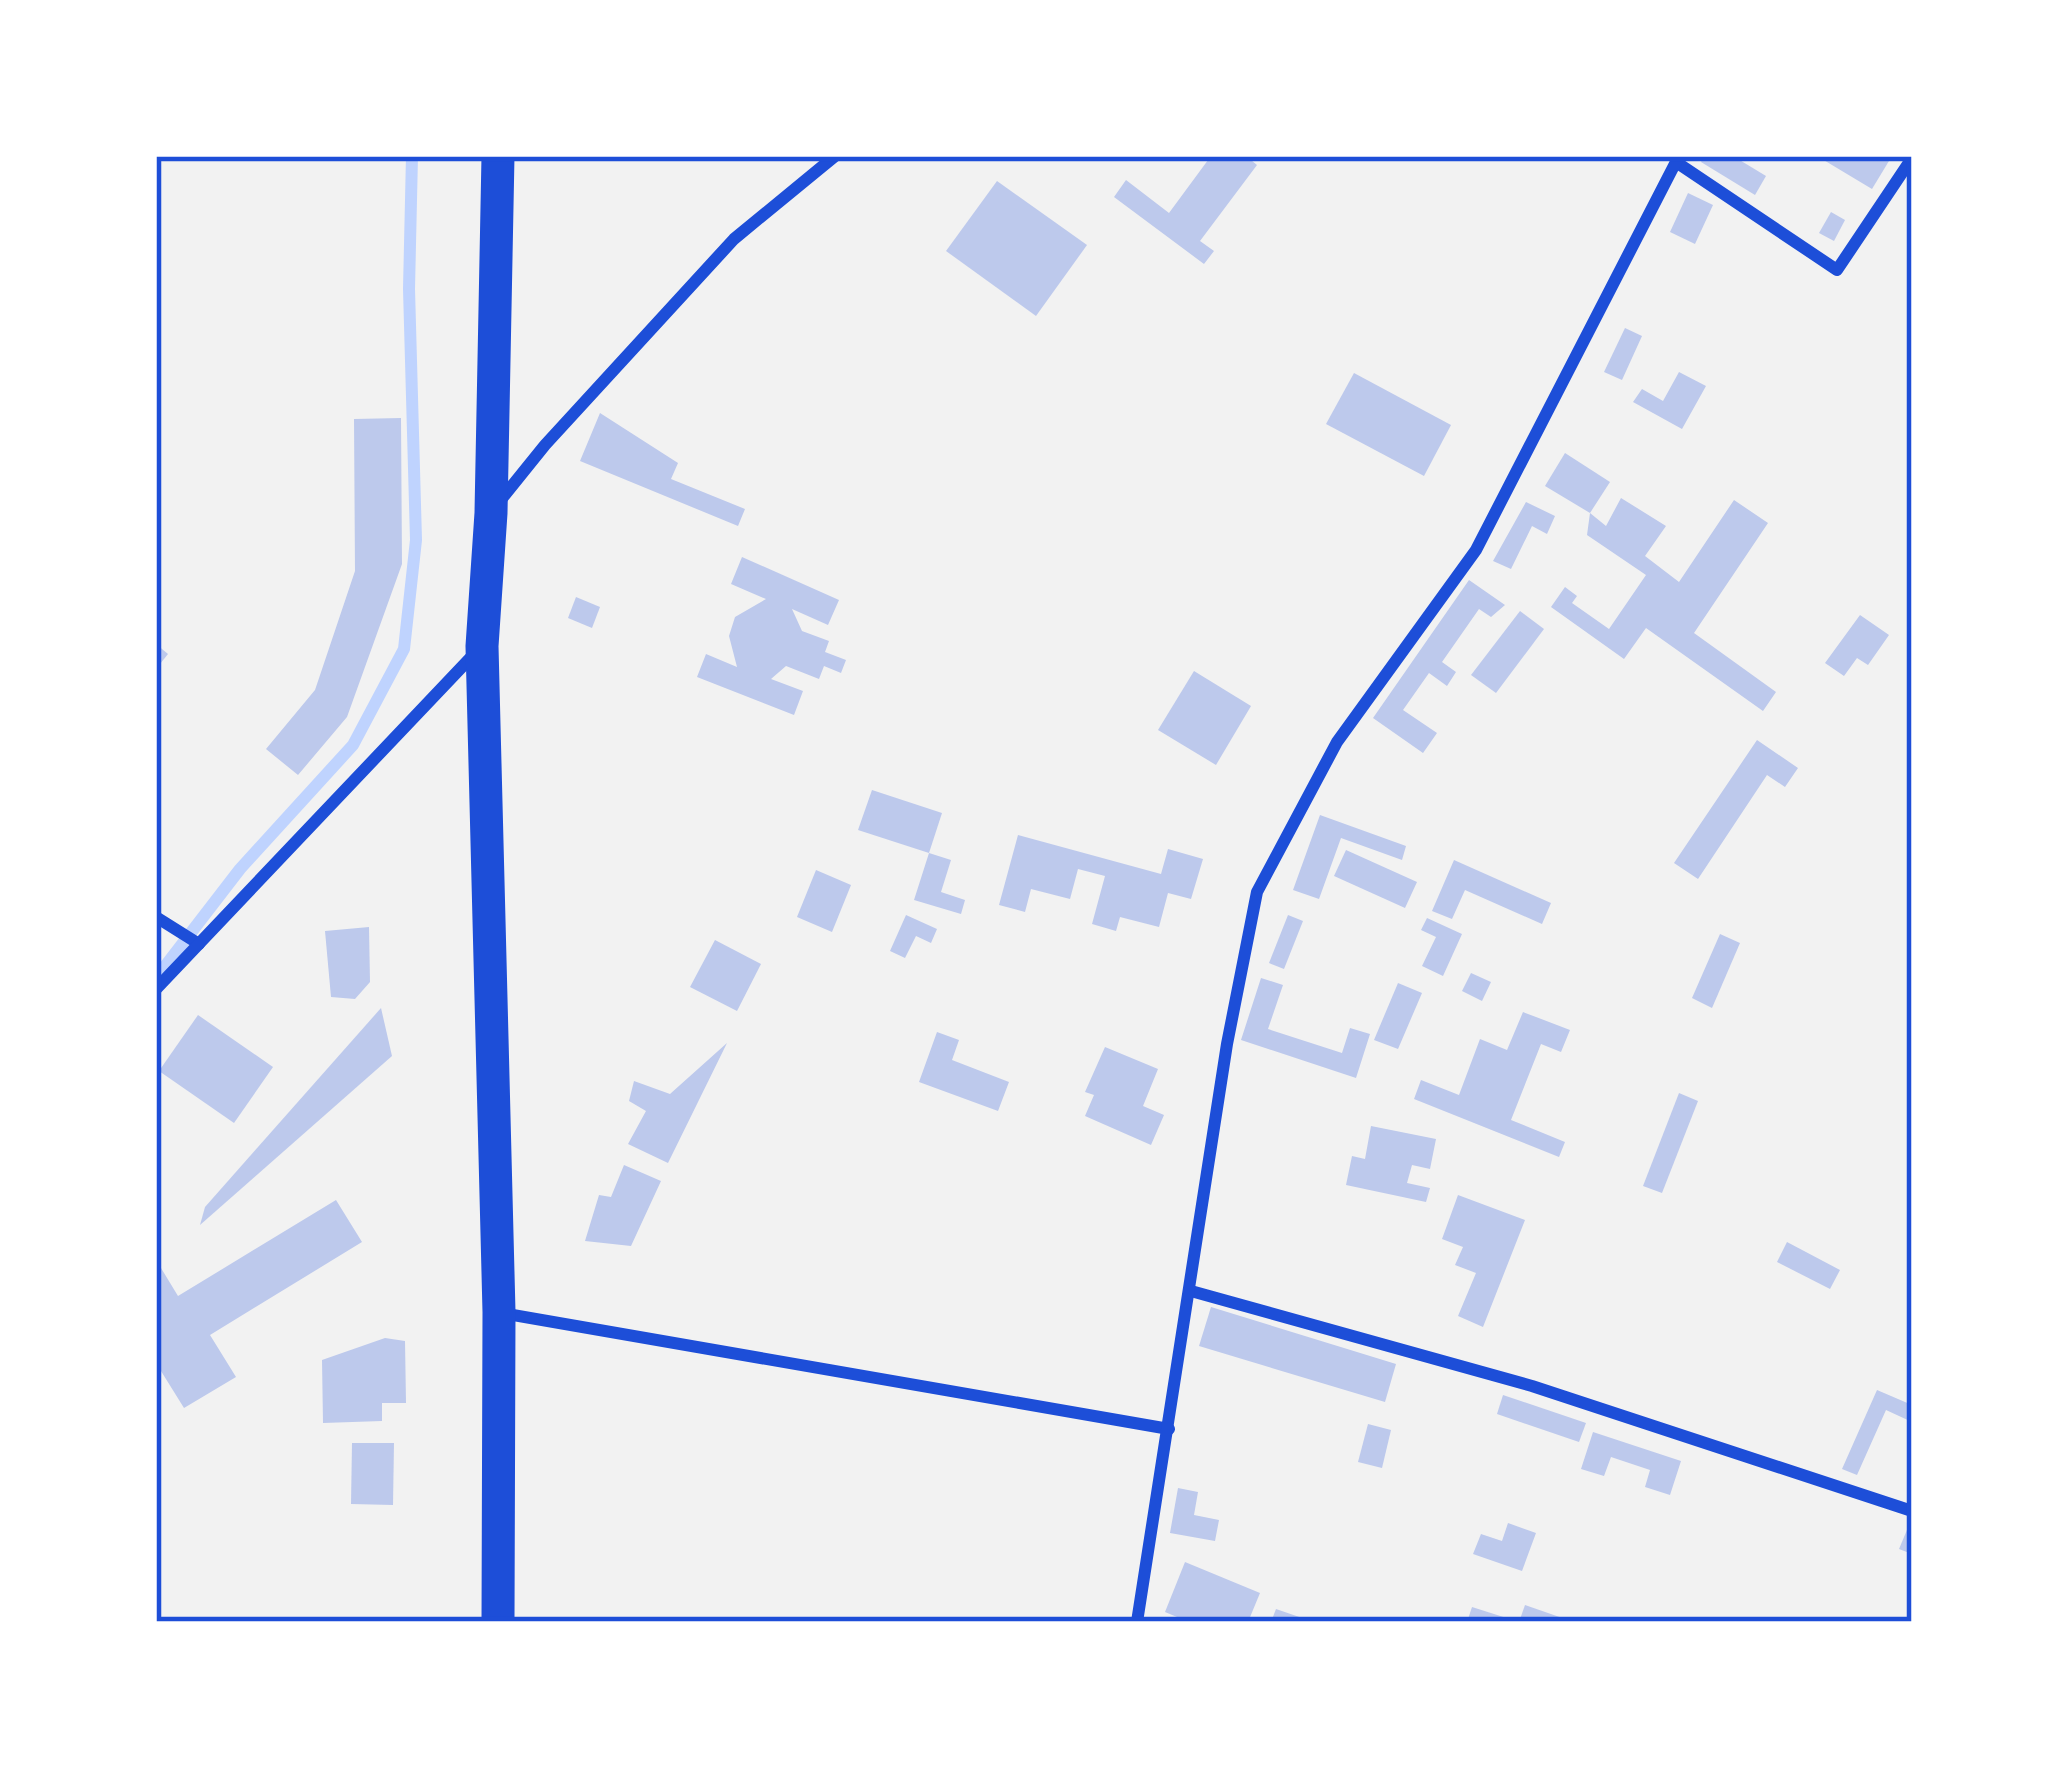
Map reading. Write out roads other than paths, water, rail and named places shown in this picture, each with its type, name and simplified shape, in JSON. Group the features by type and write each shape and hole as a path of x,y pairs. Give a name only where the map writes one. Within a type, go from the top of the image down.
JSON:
{"highway":[{"path":"498,156 491,513 482,646 499,1312 498,1622"}],"street":[{"path":"491,513 545,446 734,239 835,156"},
{"path":"1138,1622 1227,1044 1257,892 1337,742 1476,550 1678,159 1837,270 1912,158"},
{"path":"156,989 482,646"},
{"path":"156,916 199,944"},
{"path":"1191,1291 1532,1386 1912,1511"},
{"path":"499,1312 1169,1430"}],"waterway":[{"path":"156,978 240,869 353,745 404,649 416,540 409,289 412,156"}]}
